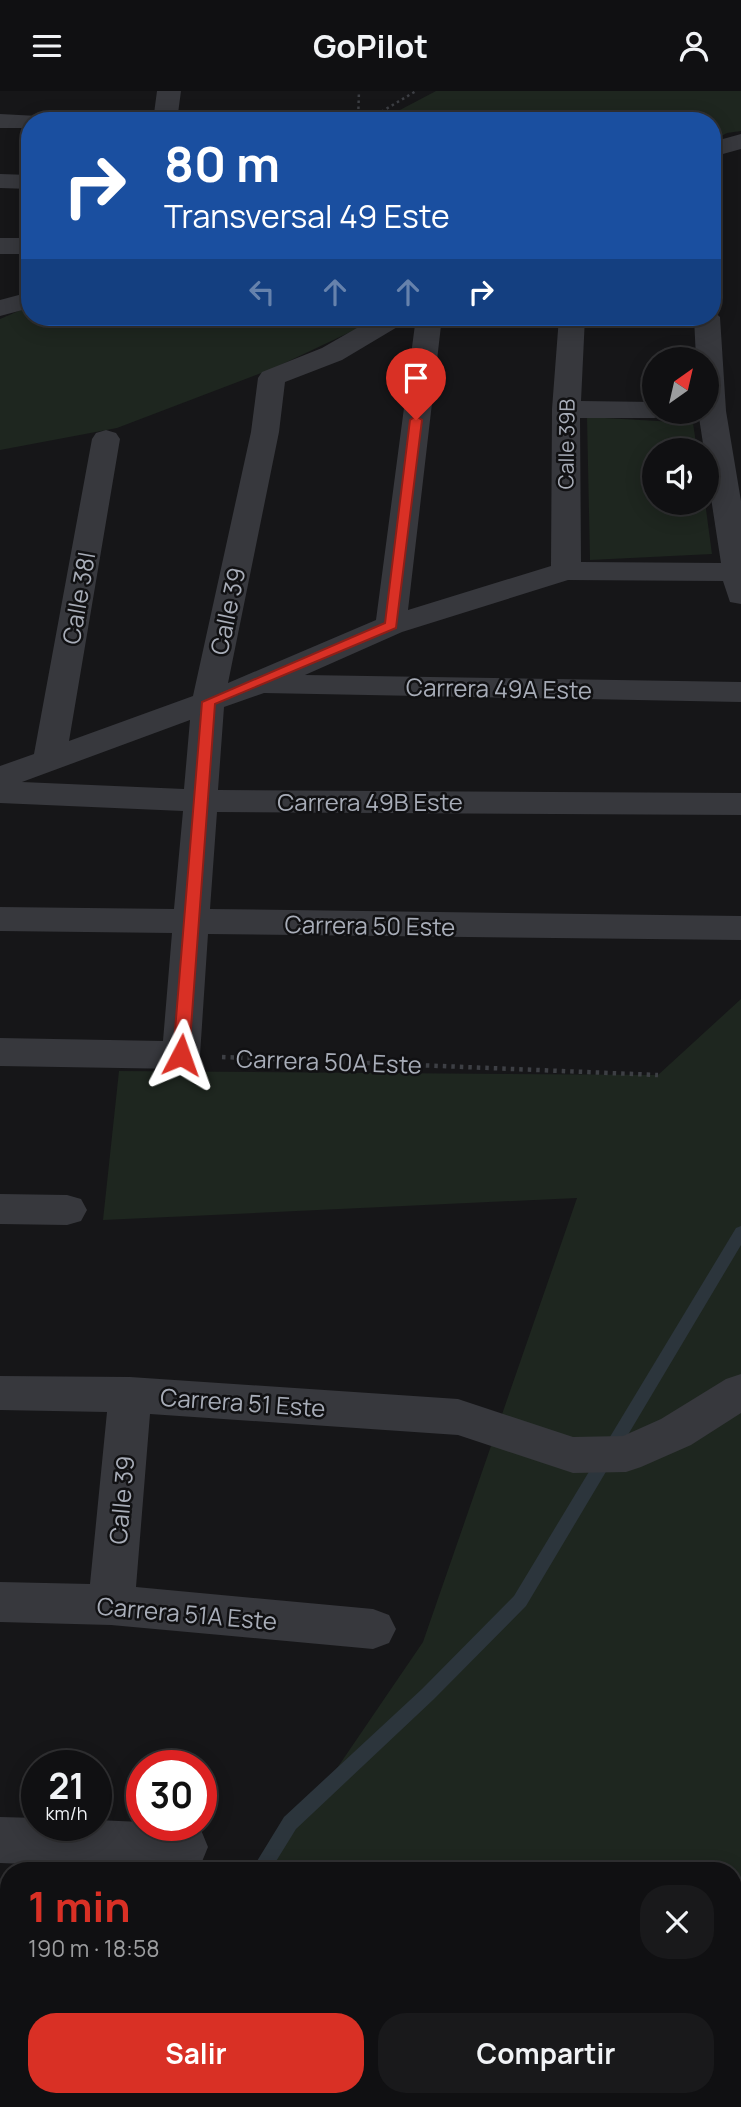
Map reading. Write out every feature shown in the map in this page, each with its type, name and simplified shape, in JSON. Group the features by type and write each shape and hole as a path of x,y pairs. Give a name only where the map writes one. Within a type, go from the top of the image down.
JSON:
{"street":[{"path":"166,112 169,91"},
{"path":"0,121 21,121"},
{"path":"721,147 741,141"},
{"path":"0,181 21,182"},
{"path":"0,246 21,246"},
{"path":"0,308 21,302"},
{"name":"Calle 39","path":"181,1055 208,702 265,432 272,378 332,354 380,326"},
{"path":"391,625 428,326"},
{"name":"Calle 39B","path":"566,571 566,409 571,326"},
{"path":"0,778 50,757 257,684 391,625 566,571 740,589 725,410 709,326"},
{"path":"566,409 642,410"},
{"name":"Calle 38I","path":"50,757 106,439"},
{"name":"Carrera 49A Este","path":"257,684 741,692"},
{"name":"Carrera 49B Este","path":"0,792 202,801 741,804"},
{"name":"Carrera 50 Este","path":"0,919 741,928"},
{"path":"0,1052 181,1055"},
{"path":"0,1209 67,1210"},
{"name":"Carrera 51 Este","path":"0,1393 130,1395 458,1417 573,1455 625,1454 676,1432 741,1391"},
{"name":"Calle 39","path":"111,1605 130,1395"},
{"name":"Carrera 51A Este","path":"0,1602 111,1605 373,1629"},
{"path":"0,1840 183,1847"}],"path":[{"path":"358,112 359,91"},
{"path":"381,112 416,91"},
{"name":"Carrera 50A Este","path":"181,1055 658,1075"}],"shaded area":[{"path":"436,91 741,91 741,131 721,136 721,112 396,112"},
{"path":"21,310 21,326 363,326 272,369 117,428 0,450 0,319"},
{"path":"587,417 642,420 642,424 693,424 695,438 642,438 642,515 707,515 712,554 590,560"},
{"path":"741,999 741,1862 273,1862 423,1642 577,1198 103,1220 119,1071 658,1075"}],"waterway":[{"path":"266,1862 290,1823 428,1694 520,1601 741,1232"}],"route":[{"path":"181,1055 208,702 257,684 391,625 416,420"}]}
